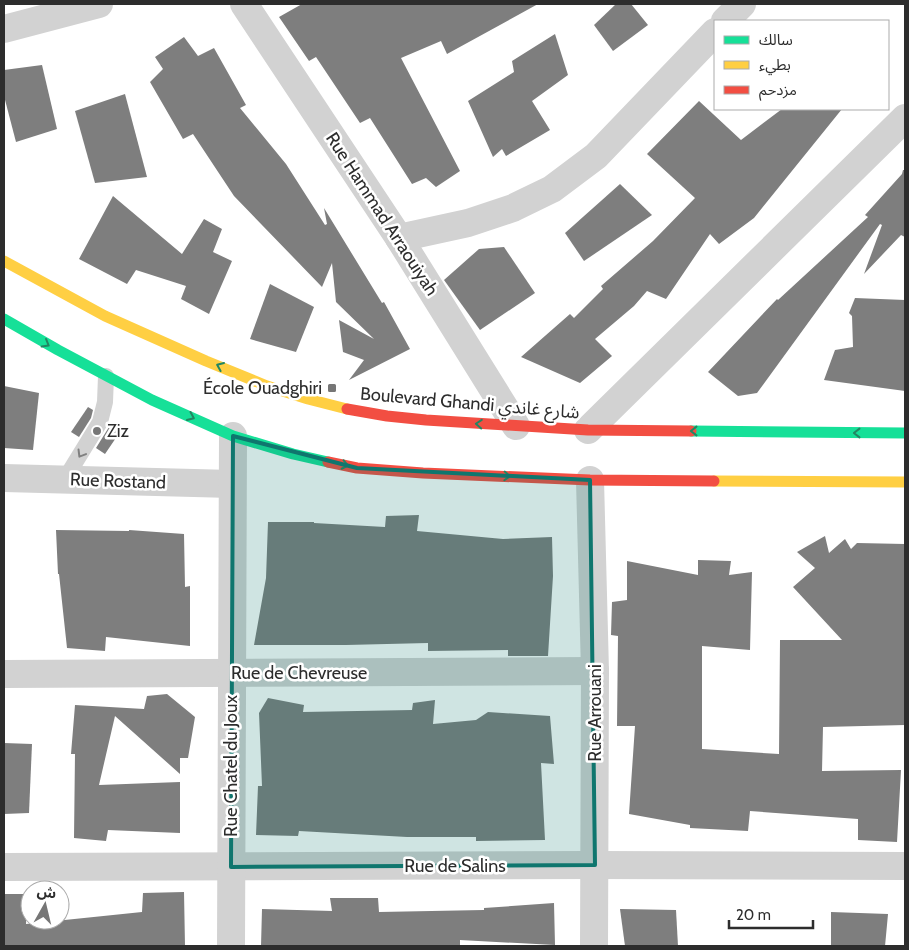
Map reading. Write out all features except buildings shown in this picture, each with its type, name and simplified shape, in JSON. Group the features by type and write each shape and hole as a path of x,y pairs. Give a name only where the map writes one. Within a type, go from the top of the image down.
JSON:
{"main road":[{"name":"Boulevard Ghandi شارع غاندي","path":"4,262 105,316 206,361 266,386 350,410 426,420 588,430 905,433"},
{"path":"4,319 152,400 232,436 293,454 357,468 423,473 590,480 905,482"}],"street":[{"path":"4,29 99,4"},
{"name":"Rue Hammad Arraouiyah","path":"244,4 399,238 516,426"},
{"path":"726,20 742,4"},
{"path":"399,238 468,223 513,208 552,189 596,156 714,33"},
{"path":"588,430 905,118"},
{"name":"Rue Chatel du Joux","path":"231,946 232,436"},
{"name":"Rue Rostand","path":"4,478 232,484"},
{"name":"Rue Arrouani","path":"590,480 595,671 594,946"},
{"name":"Rue de Chevreuse","path":"4,674 595,671"},
{"name":"Rue de Salins","path":"4,867 905,866"}],"lane":[{"path":"65,479 100,422 105,402 106,376"}],"highlighted area":[{"path":"233,436 357,468 590,480 595,865 231,867"}],"traffic: fast":[{"path":"4,319 152,400 233,436 293,454 328,462"},
{"path":"691,431 905,433"}],"traffic: slow":[{"path":"4,261 105,316 206,361 267,386 347,409"},
{"path":"714,481 905,482"}],"traffic: jam":[{"path":"347,409 426,420 588,430 691,431"},
{"path":"328,462 357,468 423,473 590,480 714,481"}],"place":[{"name":"École Ouadghiri","path":"332,388"},
{"name":"Ziz","path":"97,431"}]}
